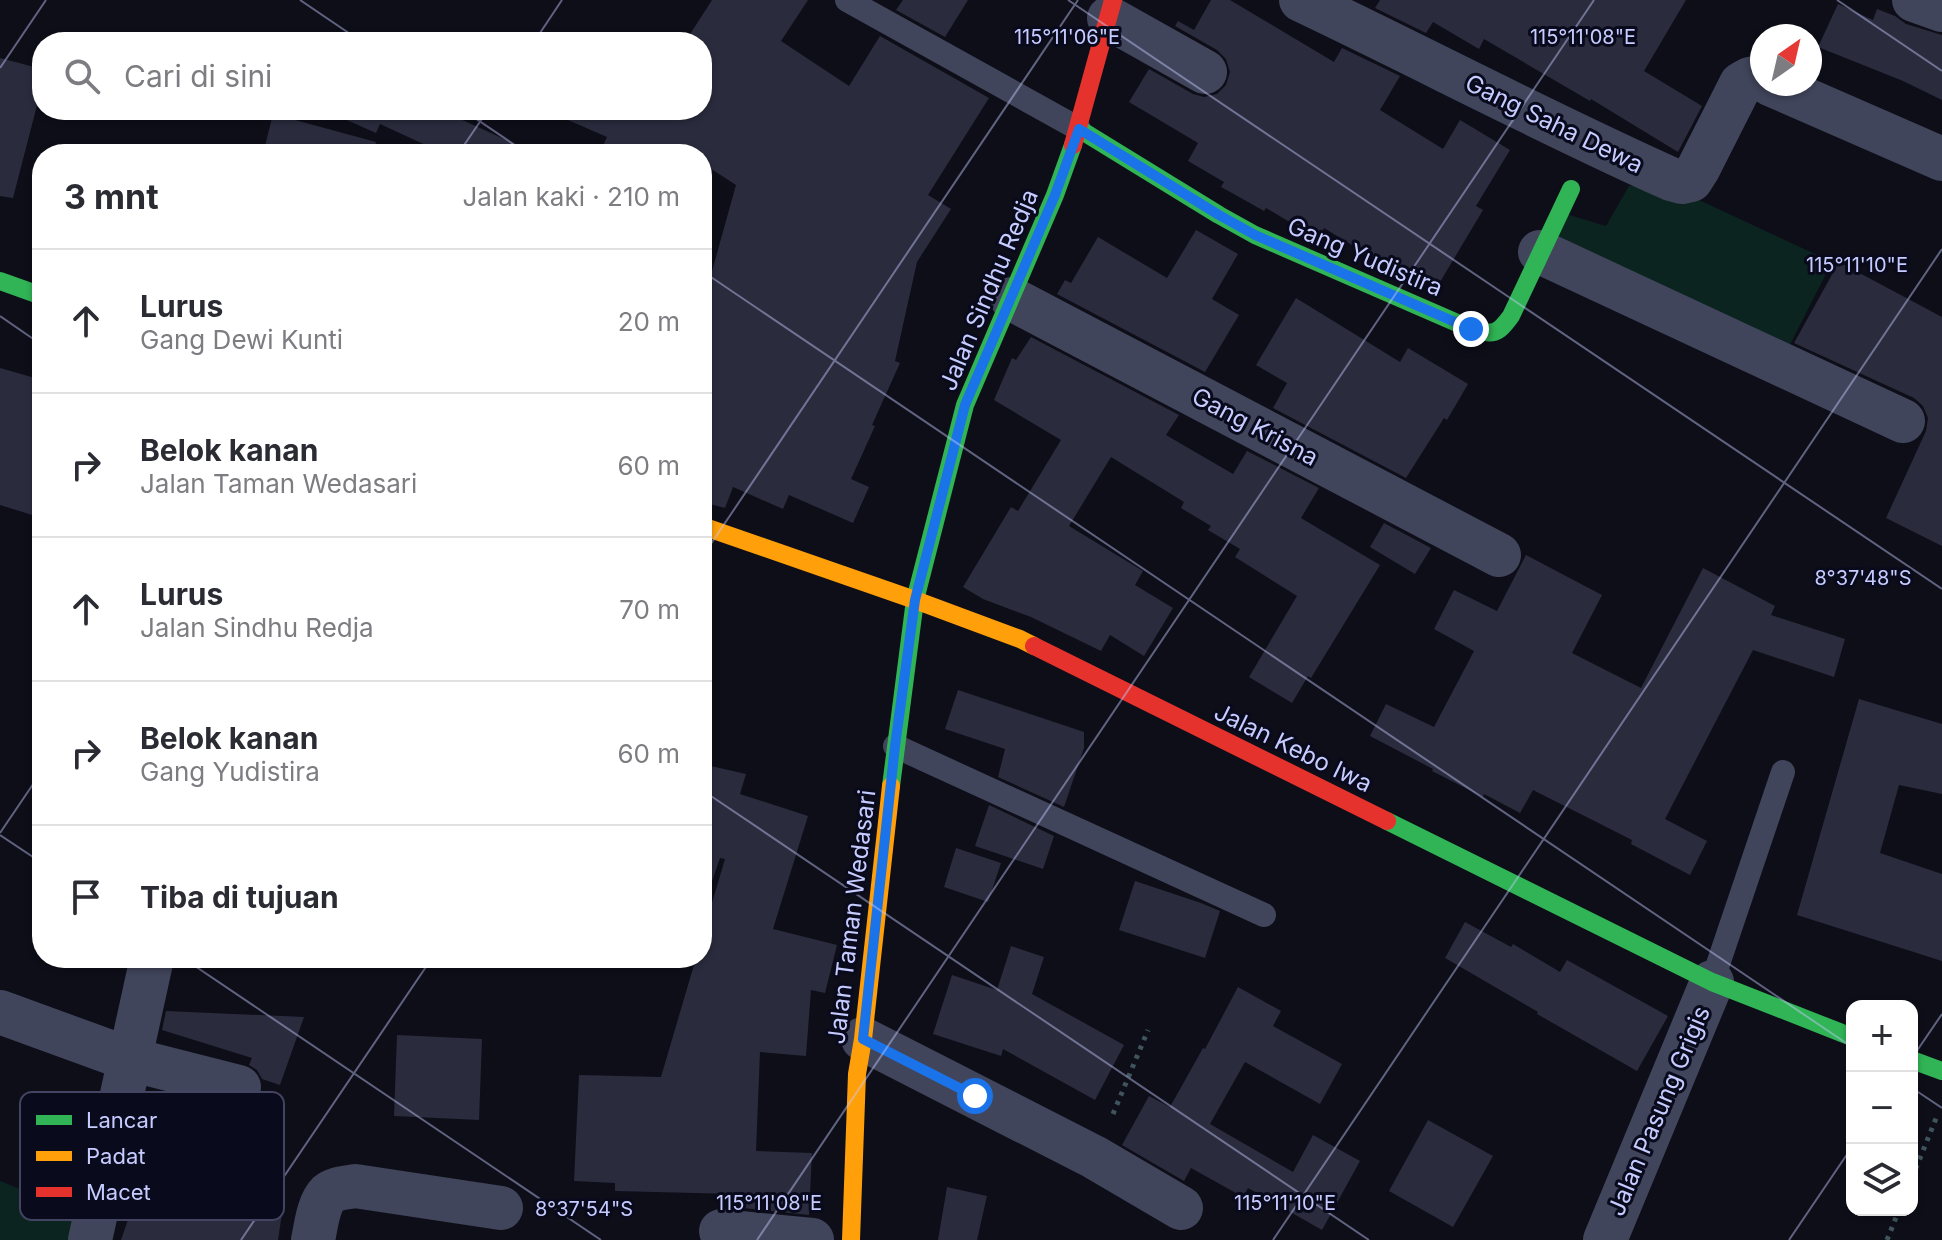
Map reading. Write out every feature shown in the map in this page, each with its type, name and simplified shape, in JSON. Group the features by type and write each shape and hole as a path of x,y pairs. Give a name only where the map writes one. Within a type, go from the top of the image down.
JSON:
{"street":[{"name":"Gang Saha Dewa","path":"1301,0 1598,147 1682,182 1691,180 1741,84 1750,79"},
{"path":"1914,0 1942,10"},
{"name":"Jalan Sindhu Redja","path":"915,600 965,405 1055,195 1079,129 1111,9"},
{"path":"1111,9 1205,72"},
{"path":"1798,96 1942,159"},
{"name":"Gang Yudistira","path":"1079,129 1255,235 1489,334 1500,331 1511,316 1571,189"},
{"path":"1540,252 1903,421"},
{"path":"0,281 32,292"},
{"name":"Gang Krisna","path":"1012,299 1499,555"},
{"name":"Jalan Kebo Iwa","path":"712,529 1020,639 1712,982 1846,1035"},
{"name":"Jalan Taman Wedasari","path":"851,1240 857,1074 915,600"},
{"path":"122,1092 150,968"},
{"name":"Jalan Pasung Grigis","path":"1605,1240 1712,982"},
{"path":"0,1012 129,1059 239,1087"},
{"path":"863,1039 1094,1157 1181,1208"},
{"path":"1918,1062 1942,1071"},
{"path":"313,1240 322,1203 329,1193 355,1186 501,1208"},
{"path":"90,1240 94,1220"},
{"path":"721,1231 812,1240"}],"lane":[{"path":"847,0 1079,129"},
{"path":"895,746 1264,915"},
{"path":"1712,982 1783,772"}],"path":[{"path":"1094,1157 1148,1030"},
{"path":"1918,1163 1937,1115"},
{"path":"1887,1240 1897,1216"}],"green space":[{"path":"1629,186 1669,186 1832,262 1772,380 1535,266 1553,210 1606,226"},
{"path":"0,1181 20,1189 20,1220 97,1220 91,1240 0,1240"}],"building":[{"path":"712,0 808,0 781,41 849,86 880,36 989,98 928,195 951,209 917,262 895,361 900,363 851,479 869,487 853,523 789,495 783,509 733,487 725,508 712,505 712,271 736,185 712,169 712,144 604,144 607,137 568,120 712,120 712,32 691,32"},
{"path":"903,0 968,0 945,37 896,10"},
{"path":"1211,0 1230,0 1334,62 1342,48 1400,76 1380,110 1443,149 1460,120 1510,150 1476,206 1483,210 1437,287 1380,262 1324,228 1320,236 1266,208 1264,211 1221,187 1224,182 1188,161 1198,143 1129,102 1149,69 1204,97 1217,94 1226,85 1230,72 1226,59 1217,50 1175,26 1178,21 1194,30"},
{"path":"1380,0 1686,0 1644,71 1702,106 1678,152 1484,39 1479,49 1433,22 1426,33 1375,8"},
{"path":"1838,4 1873,20 1877,9 1906,24 1942,35 1942,100 1822,49 1822,38"},
{"path":"0,58 32,66 33,120 13,198 0,196"},
{"path":"272,120 295,120 376,142 376,144 266,144"},
{"path":"347,120 463,120 515,144 423,144 380,124 376,133"},
{"path":"1196,230 1238,254 1212,299 1239,315 1205,372 1057,294 1065,280 1071,283 1098,237 1167,278"},
{"path":"1839,262 1942,317 1942,546 1886,518 1926,431 1928,418 1923,406 1914,398 1794,343"},
{"path":"1296,298 1400,362 1408,348 1468,384 1406,478 1273,408 1287,383 1256,365"},
{"path":"1031,337 1179,415 1166,435 1233,474 1247,451 1319,488 1301,518 1380,565 1311,678 1308,676 1292,703 1249,677 1297,596 1235,557 1240,549 1208,530 1211,526 1181,508 1184,502 1111,457 1069,526 1143,571 1135,585 1173,608 1144,656 1110,635 1101,651 1031,617 983,599 963,587 1011,507 1018,511 1061,440 994,400 1012,358 1016,360"},
{"path":"0,368 32,377 32,515 0,505"},
{"path":"1384,523 1431,548 1415,574 1370,547"},
{"path":"1526,555 1602,595 1572,653 1641,688 1703,568 1775,606 1771,615 1845,639 1834,677 1753,650 1665,819 1707,841 1690,875 1631,844 1632,840 1533,790 1520,813 1432,771 1370,736 1386,704 1434,727 1474,651 1434,629 1454,590 1497,611"},
{"path":"958,690 1084,732 1084,748 1064,807 998,777 1005,749 945,729"},
{"path":"1859,699 1942,724 1942,794 1899,785 1880,853 1942,874 1942,961 1797,915"},
{"path":"712,766 746,774 740,794 808,816 773,929 837,945 825,993 811,990 806,1056 760,1052 756,1151 812,1153 809,1215 735,1207 735,1194 615,1191 615,1183 574,1181 579,1075 661,1077 693,968 712,968 712,903 725,859 720,858 712,881"},
{"path":"989,805 1054,836 1043,869 975,846"},
{"path":"956,848 1001,863 988,902 944,887"},
{"path":"1135,881 1220,911 1205,958 1119,930"},
{"path":"1465,922 1511,947 1513,944 1560,972 1567,960 1668,1016 1637,1071 1445,958"},
{"path":"1011,946 1044,957 1032,994 1124,1045 1095,1100 1003,1049 1001,1056 933,1034 952,975 997,990"},
{"path":"1238,987 1281,1011 1273,1026 1342,1064 1320,1104 1245,1062 1210,1124 1293,1172 1313,1135 1360,1161 1322,1230 1248,1188 1243,1197 1191,1168 1184,1181 1122,1145 1149,1096 1170,1107"},
{"path":"166,1011 304,1017 280,1085 262,1079 257,1070 249,1065 252,1058 162,1030"},
{"path":"397,1035 482,1039 479,1120 394,1116"},
{"path":"1428,1120 1493,1156 1453,1227 1389,1191"},
{"path":"947,1187 987,1196 977,1240 938,1240"},
{"path":"128,1220 281,1220 278,1240 121,1240"}],"traffic: fast":[{"path":"1079,129 1255,235 1471,329 1485,332 1498,330 1511,316 1571,189"},
{"path":"891,786 915,600 965,405 1055,195 1073,145"},
{"path":"0,281 32,292"},
{"path":"1387,821 1712,982 1846,1035"},
{"path":"1918,1062 1942,1071"}],"traffic: slow":[{"path":"712,529 915,600 1034,646"},
{"path":"851,1240 857,1074 891,786"}],"traffic: jam":[{"path":"1073,145 1113,0"},
{"path":"1034,646 1387,821"}],"route":[{"path":"975,1096 863,1039 895,746 915,600 965,405 1055,195 1079,129 1255,235 1471,329"}]}
